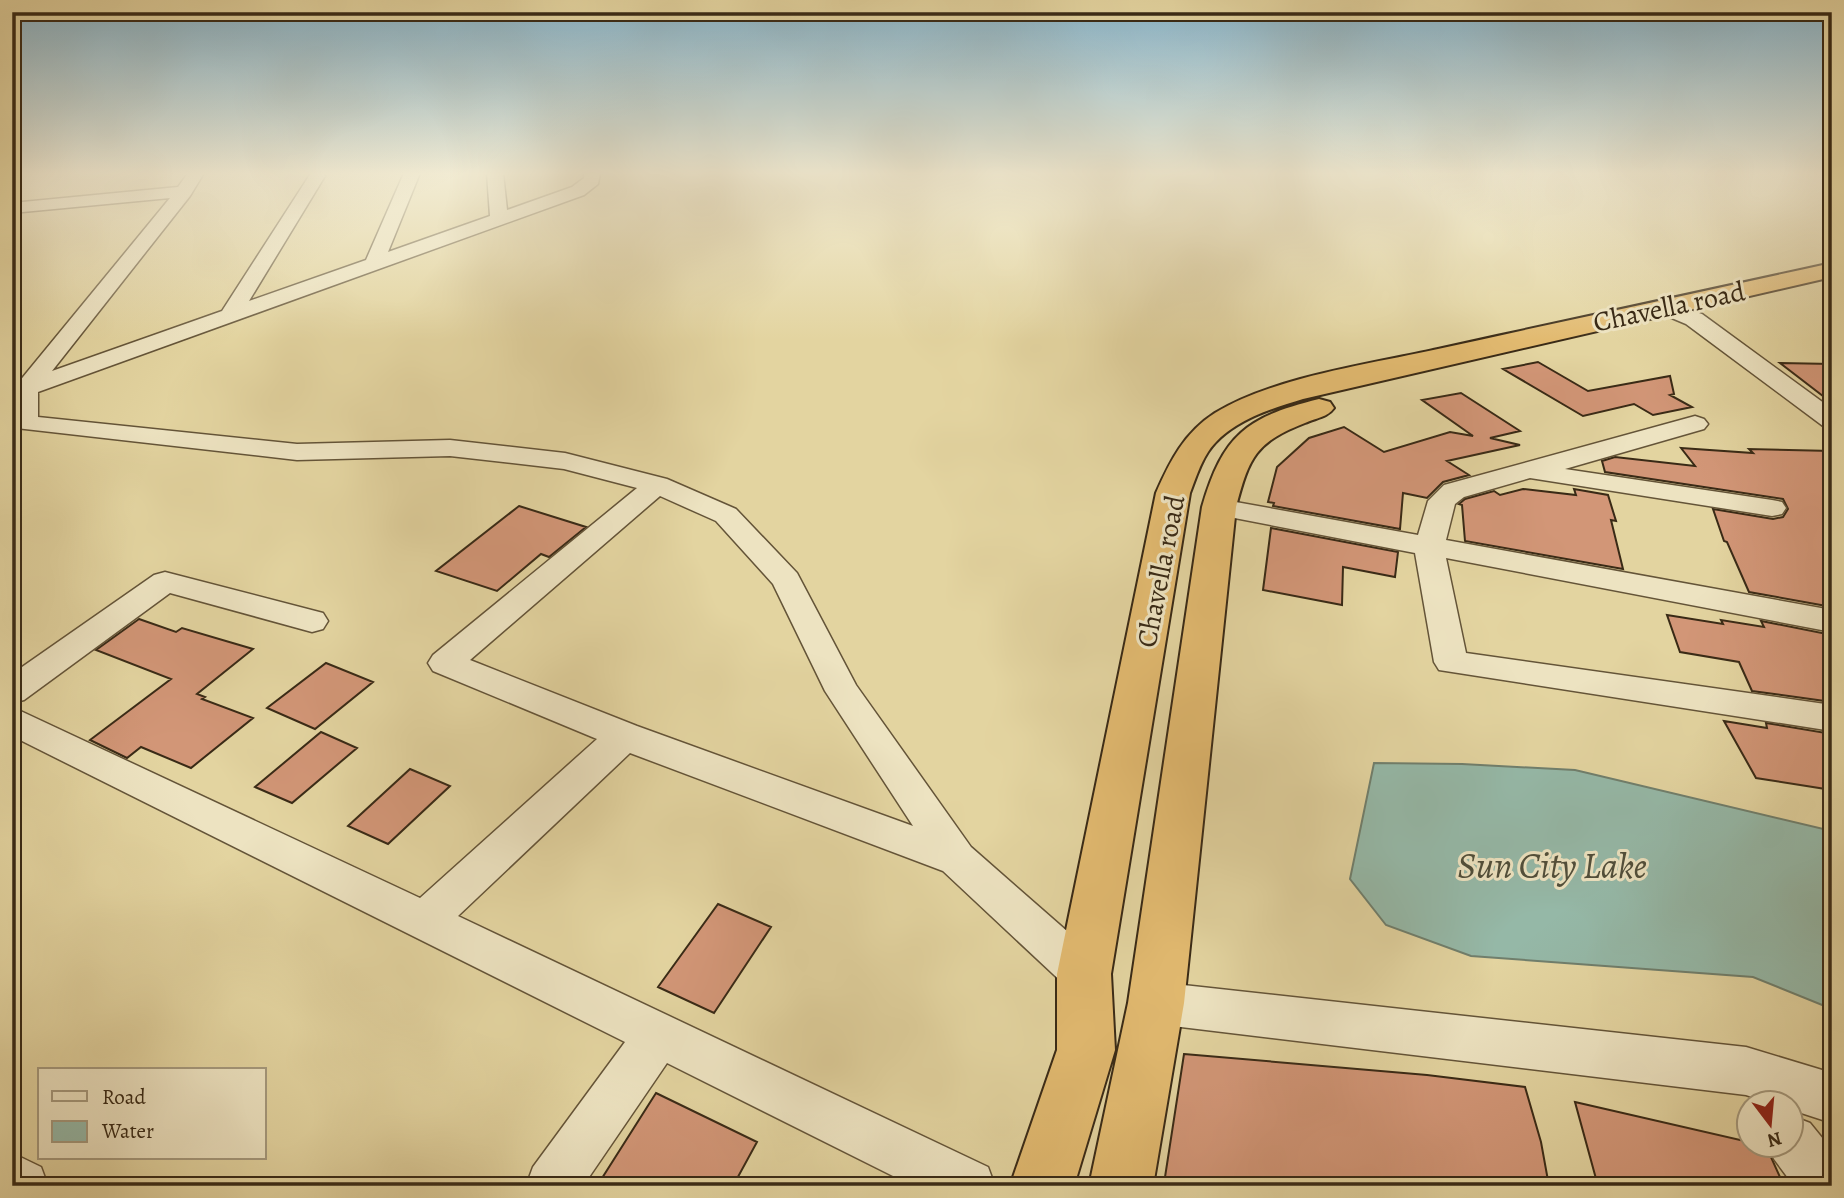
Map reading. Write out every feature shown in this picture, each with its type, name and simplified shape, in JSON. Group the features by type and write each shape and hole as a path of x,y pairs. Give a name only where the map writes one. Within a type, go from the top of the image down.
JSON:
{"highway":[{"name":"Chavella road","path":"1121,1186 1156,1003 1219,507 1233,462 1248,443 1269,429 1307,411 1832,270"},
{"name":"Chavella road","path":"1042,1186 1086,1050 1084,974 1173,493 1196,446 1220,422 1253,405 1328,382 1678,313 1832,286"}],"street":[{"path":"153,229 26,388 25,423 297,452 450,448 565,461 657,485 726,515 786,580 842,691 957,859 1084,974"},
{"path":"229,317 284,229"},
{"path":"373,266 389,229"},
{"path":"26,388 475,229"},
{"path":"1678,313 1832,421"},
{"path":"1695,424 1454,491 1443,501 1429,548 1451,662 1832,718"},
{"path":"12,438 47,426"},
{"path":"1528,471 1772,508"},
{"path":"657,485 445,663 624,736 957,859"},
{"path":"1219,507 1832,621"},
{"path":"12,691 165,582 312,621"},
{"path":"12,720 969,1186"},
{"path":"424,921 624,736"},
{"path":"1156,1003 1832,1098"},
{"path":"552,1186 658,1036"},
{"path":"1806,1160 1827,1186"},
{"path":"12,1179 22,1186"}],"water":[{"name":"Sun City Lake","path":"1374,763 1575,770 1832,831 1832,1009 1753,977 1471,956 1386,925 1350,879"}],"building":[{"path":"1538,362 1588,391 1670,376 1674,394 1670,395 1692,407 1653,415 1634,404 1583,416 1503,369"},
{"path":"1780,363 1832,364 1832,403"},
{"path":"1461,393 1520,431 1490,438 1520,445 1447,461 1469,475 1443,482 1427,498 1403,493 1400,529 1273,506 1274,503 1268,502 1277,467 1309,438 1344,427 1384,452 1450,432 1473,436 1422,400"},
{"path":"1681,448 1753,453 1749,449 1832,451 1832,607 1749,592 1727,542 1724,541 1713,509 1773,519 1783,517 1788,509 1783,499 1605,472 1602,461 1615,457 1695,466"},
{"path":"1523,489 1576,495 1574,489 1608,495 1616,521 1611,520 1623,569 1465,541 1462,505 1459,504 1465,499 1494,491 1500,495"},
{"path":"519,506 586,527 549,557 541,554 497,591 436,571"},
{"path":"1271,528 1398,552 1395,577 1343,567 1342,605 1263,590"},
{"path":"1667,615 1764,627 1761,621 1832,635 1832,702 1752,691 1739,662 1680,652"},
{"path":"139,619 176,632 182,628 253,649 197,694 205,697 202,699 253,718 191,768 141,747 127,758 90,740 171,679 96,650"},
{"path":"326,663 373,682 315,729 267,708"},
{"path":"1724,721 1767,728 1766,723 1832,734 1832,790 1756,778"},
{"path":"321,732 357,748 292,803 255,787"},
{"path":"410,769 450,786 388,844 348,826"},
{"path":"718,904 771,927 714,1013 658,987"},
{"path":"1184,1054 1427,1075 1525,1087 1541,1142 1549,1186 1254,1186 1165,1177"},
{"path":"656,1093 757,1142 733,1186 597,1186"},
{"path":"1575,1102 1736,1139 1736,1160 1772,1160 1784,1186 1598,1186"}]}
